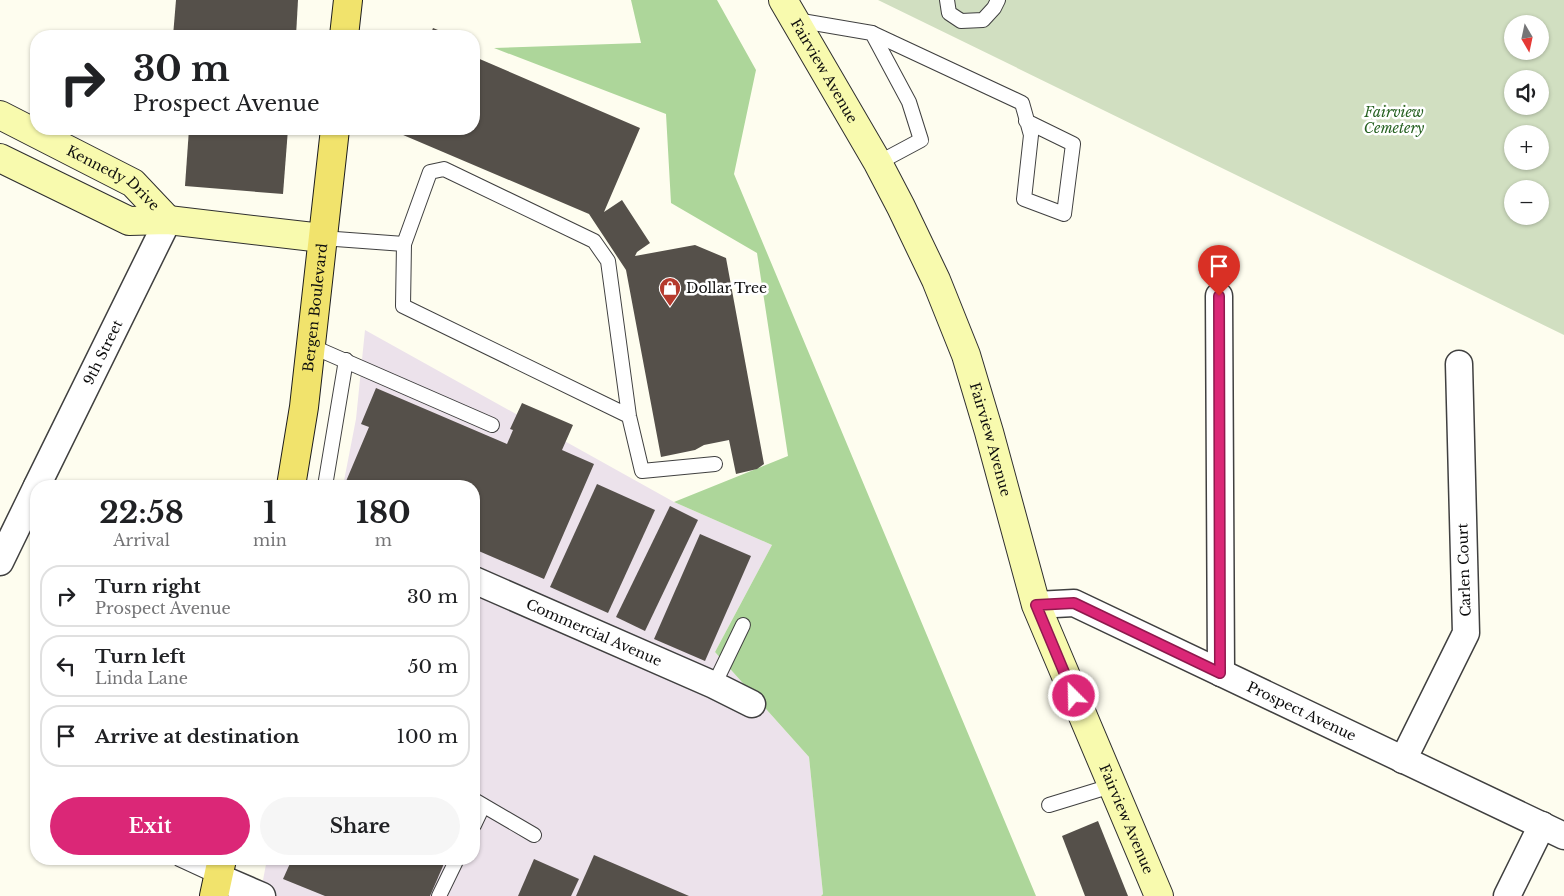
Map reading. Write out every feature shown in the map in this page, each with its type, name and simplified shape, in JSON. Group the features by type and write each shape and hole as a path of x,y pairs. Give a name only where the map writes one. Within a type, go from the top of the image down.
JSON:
{"main road":[{"path":"345,30 348,0"},
{"name":"Fairview Avenue","path":"789,10 902,206 936,280 966,355 1036,605 1159,896"},
{"name":"Kennedy Drive","path":"0,115 30,130"},
{"name":"Kennedy Drive","path":"39,135 133,183 168,220"},
{"name":"Bergen Boulevard","path":"293,480 311,346 334,135"},
{"name":"Kennedy Drive","path":"0,158 129,220 168,220 322,238"}],"street":[{"name":"9th Street","path":"40,480 168,220"},
{"path":"1219,296 1220,673"},
{"name":"Carlen Court","path":"1403,760 1466,633 1459,364"},
{"name":"9th Street","path":"0,562 30,501"},
{"name":"Commercial Avenue","path":"480,583 752,704"},
{"name":"Prospect Avenue","path":"1036,605 1074,603 1553,831"},
{"path":"1507,896 1553,831"},
{"path":"218,877 262,896"}],"lane":[{"path":"947,0 949,13 961,21 984,20 998,0"},
{"path":"789,10 872,33 1022,103 1026,121 1031,135 1024,199 1064,214 1072,144 1026,121"},
{"path":"872,33 908,102 921,140 878,163"},
{"path":"629,416 403,306 404,244 430,172 444,169 594,241 608,261 629,416 642,471 715,464"},
{"path":"322,238 404,244"},
{"path":"311,346 492,425"},
{"path":"326,480 346,360"},
{"path":"714,686 743,625"},
{"path":"1049,805 1112,786"},
{"path":"480,804 534,835"},
{"path":"192,865 218,877"},
{"path":"439,896 454,865"}],"shaded area":[{"path":"365,330 674,502 772,545 715,652 809,757 823,894 821,896 260,896 266,865 480,865 480,480 344,480 356,419"}],"green space":[{"path":"631,0 717,0 756,70 734,174 1036,896 821,896 823,894 809,757 715,652 772,545 674,502 788,456 757,253 671,203 666,114 494,48 641,43"},
{"name":"Fairview Cemetery","path":"878,0 1564,0 1564,335"}],"building":[{"path":"176,0 298,0 296,30 174,30"},
{"path":"480,59 640,128 604,212 622,200 650,243 637,252 635,256 695,245 726,258 764,464 757,469 736,474 729,440 661,457 626,270 589,214 403,135 480,135"},
{"path":"189,135 288,135 283,194 185,186"},
{"path":"376,388 507,444 513,430 510,429 522,403 573,425 562,450 594,464 544,579 480,552 480,480 347,480 369,427 361,424"},
{"path":"597,484 655,510 608,613 550,587"},
{"path":"670,506 698,520 645,631 616,617"},
{"path":"700,534 751,556 705,661 654,639"},
{"path":"1098,821 1128,896 1085,896 1062,836"},
{"path":"594,855 689,896 576,896"},
{"path":"534,859 579,879 571,896 518,896"},
{"path":"289,865 443,865 430,896 325,896 283,879"}],"place":[{"name":"Dollar Tree","path":"670,307"}],"route":[{"path":"1074,696 1036,605 1074,603 1220,673 1219,296"}]}
